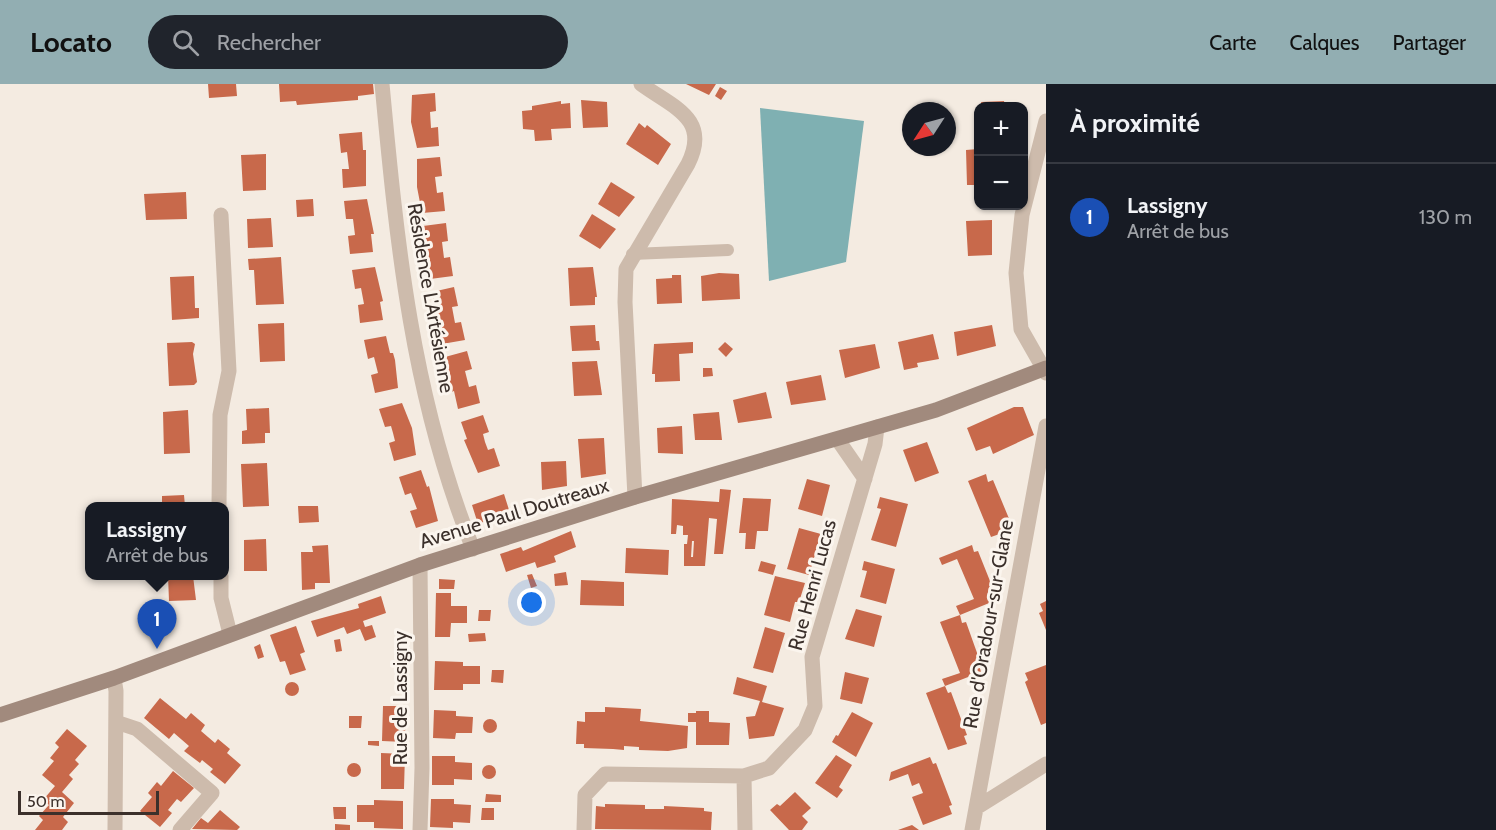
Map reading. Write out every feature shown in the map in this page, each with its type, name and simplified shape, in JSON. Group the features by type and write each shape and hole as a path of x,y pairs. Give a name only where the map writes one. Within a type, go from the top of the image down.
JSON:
{"street":[{"name":"Résidence L'Artésienne","path":"382,84 395,229 416,361 454,501 473,549"},
{"path":"635,497 625,302 626,270 632,254 695,149 696,136 691,123 681,110 641,84"},
{"path":"1046,121 1022,215 1016,273 1021,329 1046,369"},
{"path":"219,502 220,415 229,371 220,214"},
{"name":"Avenue Paul Doutreaux","path":"0,715 114,678 420,565 635,497 936,410 1046,369"},
{"name":"Rue Henri Lucas","path":"744,776 770,768 805,730 815,706 812,657 878,436 877,427"},
{"name":"Rue d'Oradour-sur-Glane","path":"972,830 1045,431"},
{"path":"838,440 865,479"},
{"name":"Rue de Lassigny","path":"420,565 422,768 420,830"},
{"path":"221,580 221,598 230,634"},
{"path":"114,678 115,830"},
{"path":"116,722 137,729 212,793 180,830"},
{"path":"976,808 1046,764"},
{"path":"584,830 585,795 605,774 744,776 745,830"}],"lane":[{"path":"632,254 728,250"}],"water":[{"path":"760,108 864,121 846,262 769,281"}],"building":[{"path":"208,84 236,84 237,96 209,98"},
{"path":"279,84 373,84 374,94 358,96 358,100 297,105 296,101 280,102"},
{"path":"686,84 716,84 709,95"},
{"path":"720,87 727,91 721,100 715,96"},
{"path":"435,93 436,111 430,112 431,128 438,127 439,146 417,148 411,122 412,95"},
{"path":"581,100 607,102 608,127 583,128"},
{"path":"561,101 561,104 570,103 571,128 551,129 552,140 535,141 534,130 523,129 522,111 532,110 532,106"},
{"path":"639,123 645,128 647,125 671,144 658,165 626,144"},
{"path":"362,132 363,150 366,150 366,186 343,188 342,169 349,169 347,152 341,153 339,134"},
{"path":"974,149 974,185 967,185 966,150"},
{"path":"266,154 266,190 243,191 241,155"},
{"path":"440,157 442,176 435,177 437,193 443,192 445,211 422,213 417,187 417,159"},
{"path":"611,182 635,197 619,217 598,204"},
{"path":"186,192 187,219 146,220 144,194"},
{"path":"313,199 314,216 297,217 296,200"},
{"path":"367,199 374,234 371,234 373,252 350,254 348,236 355,235 353,219 346,219 344,201"},
{"path":"592,214 616,229 600,249 579,236"},
{"path":"271,218 273,247 248,248 247,219"},
{"path":"992,220 992,255 968,256 966,221"},
{"path":"446,223 448,241 442,242 444,258 450,257 453,276 430,279 424,253 423,226"},
{"path":"281,257 284,304 256,305 254,270 249,270 248,259"},
{"path":"375,267 383,301 380,302 383,320 360,323 358,305 364,304 361,288 355,289 352,270"},
{"path":"593,267 597,297 595,297 595,305 570,306 568,268"},
{"path":"719,273 739,274 740,299 702,301 701,276"},
{"path":"672,275 681,275 682,303 657,304 656,279 672,278"},
{"path":"194,276 195,308 199,308 199,318 172,320 170,277"},
{"path":"454,287 458,306 452,307 455,323 461,322 465,340 442,344 433,310 435,309 432,292"},
{"path":"284,323 285,361 260,362 258,324"},
{"path":"595,325 596,341 599,341 600,350 572,351 570,326"},
{"path":"992,325 996,346 957,356 954,332"},
{"path":"933,334 939,359 917,363 918,367 904,370 898,342"},
{"path":"386,336 390,353 393,353 395,360 398,388 375,393 371,375 378,373 374,357 368,359 364,340"},
{"path":"192,342 195,344 193,354 197,382 194,385 169,386 167,343"},
{"path":"693,342 693,353 679,354 680,381 655,382 655,374 652,374 654,344"},
{"path":"725,342 733,349 726,357 718,349"},
{"path":"875,344 880,368 845,378 839,350"},
{"path":"467,351 472,369 465,371 469,387 476,385 480,403 458,409 454,391 451,392 445,357"},
{"path":"597,361 602,395 574,396 572,362"},
{"path":"703,368 712,368 713,376 703,377"},
{"path":"821,375 826,400 791,405 786,382"},
{"path":"766,392 772,418 738,423 733,400"},
{"path":"402,403 412,428 416,455 394,461 389,443 395,441 391,426 385,427 379,409"},
{"path":"1014,407 1023,407 1034,435 993,454 990,446 976,451 967,428"},
{"path":"269,408 270,433 265,433 265,443 242,444 242,431 247,430 246,409"},
{"path":"188,410 190,453 164,454 163,412"},
{"path":"719,412 722,440 695,440 693,414"},
{"path":"483,415 489,432 483,434 485,442 488,450 494,448 500,466 478,473 464,440 467,439 461,422"},
{"path":"682,426 683,454 658,453 657,428"},
{"path":"604,438 606,474 581,478 578,439"},
{"path":"927,442 939,473 915,482 903,450"},
{"path":"566,461 567,486 542,490 541,462"},
{"path":"267,463 269,506 243,507 241,464"},
{"path":"421,470 427,487 429,486 438,521 416,528 410,511 417,509 411,493 405,495 399,477"},
{"path":"986,474 988,482 993,480 1010,521 1005,523 1008,531 991,537 968,481"},
{"path":"807,479 830,485 822,516 798,509"},
{"path":"720,489 731,490 723,554 714,554 717,519 709,518 705,566 684,566 684,544 687,544 688,535 683,535 683,526 677,525 676,534 671,534 672,499 719,502","holes":["692,541 694,541 693,557 691,557"]},
{"path":"504,494 510,513 478,524 472,505"},
{"path":"184,495 185,502 162,502 162,496"},
{"path":"880,497 908,504 896,547 871,540 881,509 877,508"},
{"path":"743,498 771,499 768,531 757,531 755,549 745,549 746,533 739,533"},
{"path":"298,506 318,506 319,522 299,523"},
{"path":"799,528 821,534 809,575 787,569"},
{"path":"571,531 576,547 554,556 556,562 537,568 535,562 506,572 500,554 521,547 523,551"},
{"path":"266,539 267,571 244,571 244,540"},
{"path":"328,545 330,583 315,583 315,589 302,590 301,552 313,552 312,546"},
{"path":"972,545 974,552 978,551 994,591 990,593 994,601 960,615 956,606 974,599 957,559 942,565 939,558"},
{"path":"626,548 669,550 668,575 625,573"},
{"path":"761,561 776,565 773,575 758,571"},
{"path":"864,561 895,569 886,604 860,597 867,571 862,570"},
{"path":"566,572 568,585 555,586 554,574"},
{"path":"532,574 537,586 531,588 527,575"},
{"path":"775,576 805,583 799,602 795,602 790,622 764,615"},
{"path":"439,579 455,580 454,589 439,589"},
{"path":"168,580 194,580 196,600 169,601"},
{"path":"581,580 624,582 624,606 580,605"},
{"path":"436,593 451,593 451,606 467,606 467,623 451,623 450,637 435,637"},
{"path":"381,596 386,613 363,621 365,627 372,625 376,637 365,641 360,629 347,634 344,627 317,637 311,621 359,608 358,604"},
{"path":"1046,601 1046,630 1039,613 1043,611 1040,604"},
{"path":"856,609 882,616 874,647 845,639"},
{"path":"479,610 491,610 490,621 478,621"},
{"path":"960,615 962,623 966,622 981,664 979,665 981,672 945,686 942,679 960,673 940,622"},
{"path":"296,626 305,652 300,654 306,670 290,675 285,661 280,662 270,635"},
{"path":"765,627 785,633 773,673 753,668"},
{"path":"485,633 486,641 469,642 468,634"},
{"path":"340,639 342,651 336,652 334,640"},
{"path":"260,644 264,657 258,659 254,647"},
{"path":"435,661 463,662 463,666 480,666 480,684 463,684 463,690 434,690"},
{"path":"1046,665 1046,723 1041,725 1025,682 1028,680 1025,673"},
{"path":"492,670 504,670 503,683 491,682"},
{"path":"845,672 869,678 862,704 840,699"},
{"path":"737,677 767,686 762,702 784,708 774,736 749,739 746,717 755,716 760,701 733,694"},
{"path":"292,682 297,684 299,689 297,694 292,696 287,694 285,689 287,684"},
{"path":"945,686 948,693 951,692 967,735 964,736 967,744 948,750 926,693"},
{"path":"160,698 186,719 191,713 205,725 201,731 215,743 218,739 230,749 227,753 241,765 225,784 210,772 213,769 202,760 200,763 184,751 189,746 174,733 169,739 144,718"},
{"path":"383,706 406,706 405,742 382,741"},
{"path":"605,707 641,709 640,721 688,726 687,748 668,751 639,750 639,747 624,746 624,750 584,748 584,744 576,744 577,721 585,722 585,712 605,712"},
{"path":"434,710 456,711 456,716 473,717 472,733 456,733 455,739 433,738"},
{"path":"696,711 709,711 709,722 730,723 729,745 696,745 696,722 688,722 688,713 696,713"},
{"path":"852,712 873,723 856,757 832,742"},
{"path":"349,716 362,716 361,728 349,728"},
{"path":"487,719 493,719 497,726 493,733 487,733 483,729 483,723"},
{"path":"67,729 87,746 75,760 79,764 69,775 73,779 62,792 74,803 63,817 68,822 62,830 35,830 43,820 39,816 49,805 43,800 55,786 42,775 54,761 50,758 59,747 55,743"},
{"path":"368,741 379,741 379,746 368,745"},
{"path":"381,753 405,754 404,789 381,789"},
{"path":"836,755 852,765 839,787 843,790 837,798 815,783"},
{"path":"432,756 455,756 455,762 472,763 472,780 454,779 454,785 432,785"},
{"path":"930,757 933,764 936,763 952,805 949,806 952,814 923,825 912,797 923,793 919,783 912,786 908,774 889,781 891,772"},
{"path":"351,763 357,763 361,770 357,777 351,777 347,773 347,767"},
{"path":"486,765 492,765 496,772 492,779 486,779 482,775 482,769"},
{"path":"173,771 194,788 181,802 177,799 168,810 172,813 160,827 140,811 152,797 148,793 157,782 161,786"},
{"path":"795,792 811,808 802,816 808,822 802,830 789,830 770,810 777,804 780,806"},
{"path":"486,794 501,795 501,802 485,802"},
{"path":"431,799 454,799 454,804 471,805 470,823 453,822 453,828 430,827"},
{"path":"374,800 403,801 403,829 374,828 374,822 357,822 357,805 374,805"},
{"path":"605,804 645,805 645,809 664,809 664,806 704,808 704,811 712,812 711,830 595,829 596,806 605,807"},
{"path":"333,807 346,807 346,819 334,819"},
{"path":"482,808 494,808 494,820 481,820"},
{"path":"220,810 240,827 237,830 192,829 201,818 208,823"},
{"path":"335,824 350,825 350,830 335,830"},
{"path":"912,825 919,830 898,830"}],"place":[{"name":"Lassigny","path":"157,649"}]}
